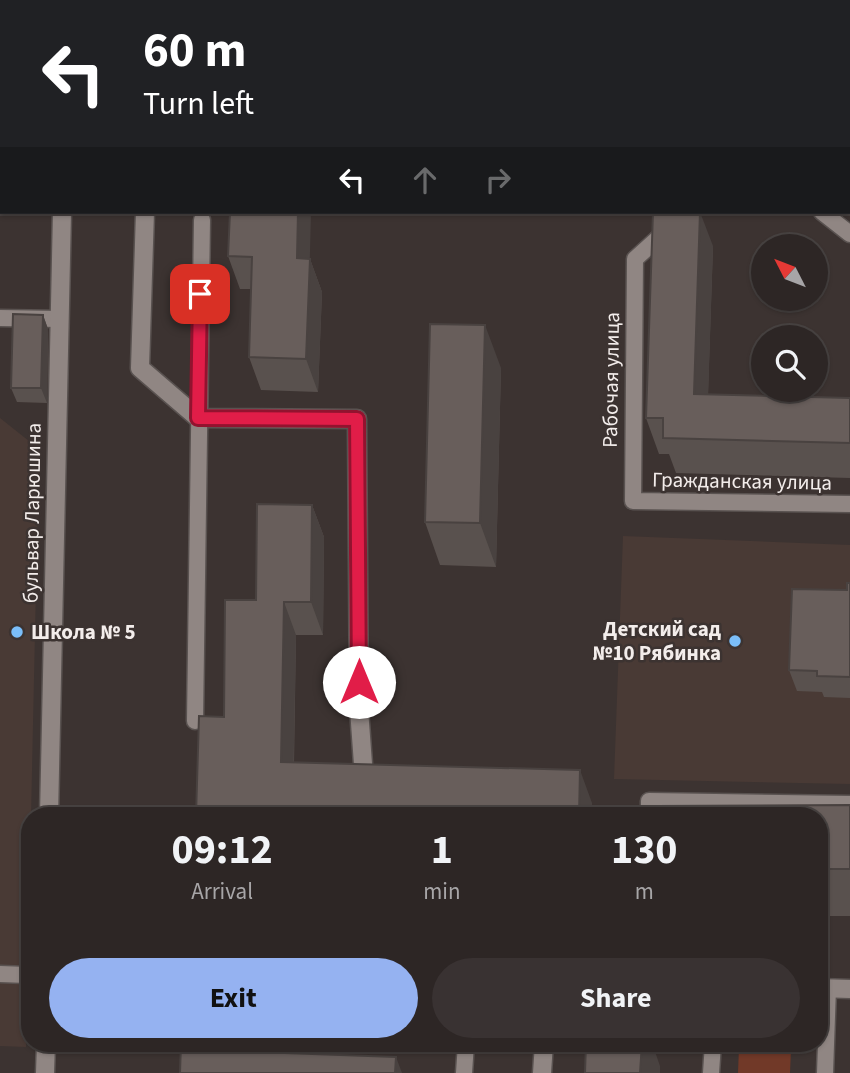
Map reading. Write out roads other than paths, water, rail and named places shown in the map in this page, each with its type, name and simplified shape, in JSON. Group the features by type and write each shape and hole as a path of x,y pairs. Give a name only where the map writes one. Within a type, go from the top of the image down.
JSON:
{"street":[{"name":"бульвар Ларюшина","path":"49,807 62,214"},
{"path":"145,214 140,368 198,418 357,419 359,709 363,764"},
{"path":"828,988 850,989"},
{"path":"45,1073 46,1052"},
{"path":"542,1073 543,1052"}],"lane":[{"name":"Рабочая улица","path":"633,501 635,259 685,214"},
{"path":"825,214 850,234"},
{"path":"195,720 202,220"},
{"path":"0,318 60,323"},
{"name":"Гражданская улица","path":"633,501 850,504"},
{"path":"649,807 649,801 850,804"},
{"path":"0,974 21,975"},
{"path":"464,1073 465,1052"},
{"path":"711,1073 712,1052"},
{"path":"825,1052 825,1073"}],"place":[{"name":"Школа № 5","path":"17,632"},
{"name":"Детский сад №10 Рябинка","path":"735,641"}]}
